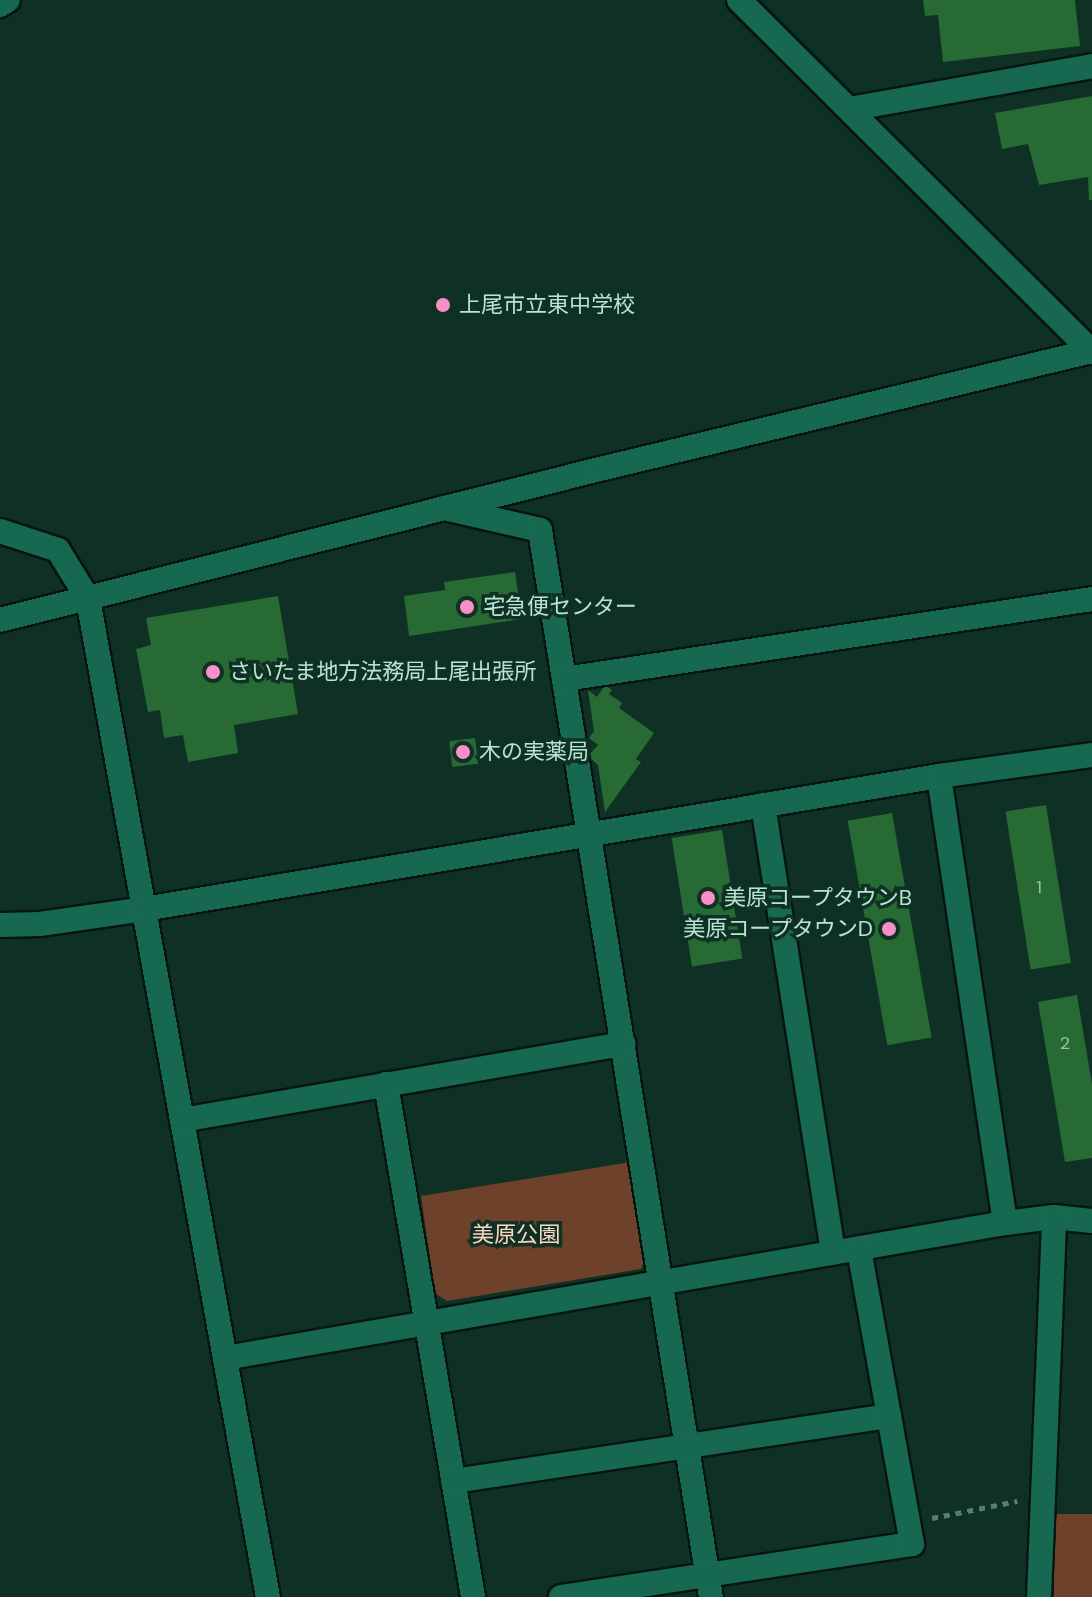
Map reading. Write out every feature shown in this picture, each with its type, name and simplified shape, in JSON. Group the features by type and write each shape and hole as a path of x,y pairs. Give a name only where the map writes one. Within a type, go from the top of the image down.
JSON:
{"street":[{"path":"0,5 8,0"},
{"path":"739,0 1092,352"},
{"path":"849,109 1092,66"},
{"path":"0,620 444,508 1092,352"},
{"path":"444,508 540,530 709,1586"},
{"path":"0,531 58,550 88,599 268,1597"},
{"path":"565,679 1092,599"},
{"path":"0,925 40,924 144,909 939,776 1092,755"},
{"path":"939,776 1005,1223"},
{"path":"763,805 833,1253"},
{"path":"182,1120 623,1044"},
{"path":"386,1084 473,1597"},
{"path":"1039,1597 1054,1217"},
{"path":"225,1358 1005,1223 1054,1217 1092,1221"},
{"path":"561,1597 709,1586 912,1544 859,1249"},
{"path":"453,1481 889,1416"}],"path":[{"path":"908,1523 1043,1495"}],"green space":[{"name":"美原公園","path":"631,1162 647,1256 641,1269 447,1301 435,1293 421,1196"},
{"path":"1054,1514 1092,1514 1092,1597 1054,1597"}],"building":[{"path":"923,0 1075,0 1080,46 943,62 938,15 925,16"},
{"path":"1092,96 1092,200 1089,200 1088,177 1039,185 1028,144 1002,149 995,113"},
{"path":"515,572 522,619 409,636 404,596 445,590 444,582"},
{"path":"278,596 298,714 234,725 238,753 188,762 183,735 164,738 160,710 148,712 136,649 151,645 146,618"},
{"path":"605,685 612,690 609,694 622,703 619,708 654,733 636,759 641,762 605,812 598,765 588,756 598,745 589,738 594,731 588,690 597,697"},
{"path":"475,738 478,764 452,767 449,741"},
{"path":"1046,805 1071,963 1031,969 1006,811"},
{"name":"美原コープタウンD","path":"892,813 932,1038 887,1045 848,821"},
{"name":"美原コープタウンB","path":"722,830 742,958 692,966 672,838"},
{"path":"1077,995 1092,1084 1092,1158 1065,1162 1038,1002"}],"place":[{"name":"上尾市立東中学校","path":"443,305"},
{"name":"宅急便センター","path":"467,607"},
{"name":"さいたま地方法務局上尾出張所","path":"213,672"},
{"name":"木の実薬局","path":"463,752"},
{"name":"美原コープタウンB","path":"708,898"},
{"name":"美原コープタウンD","path":"889,929"}]}
